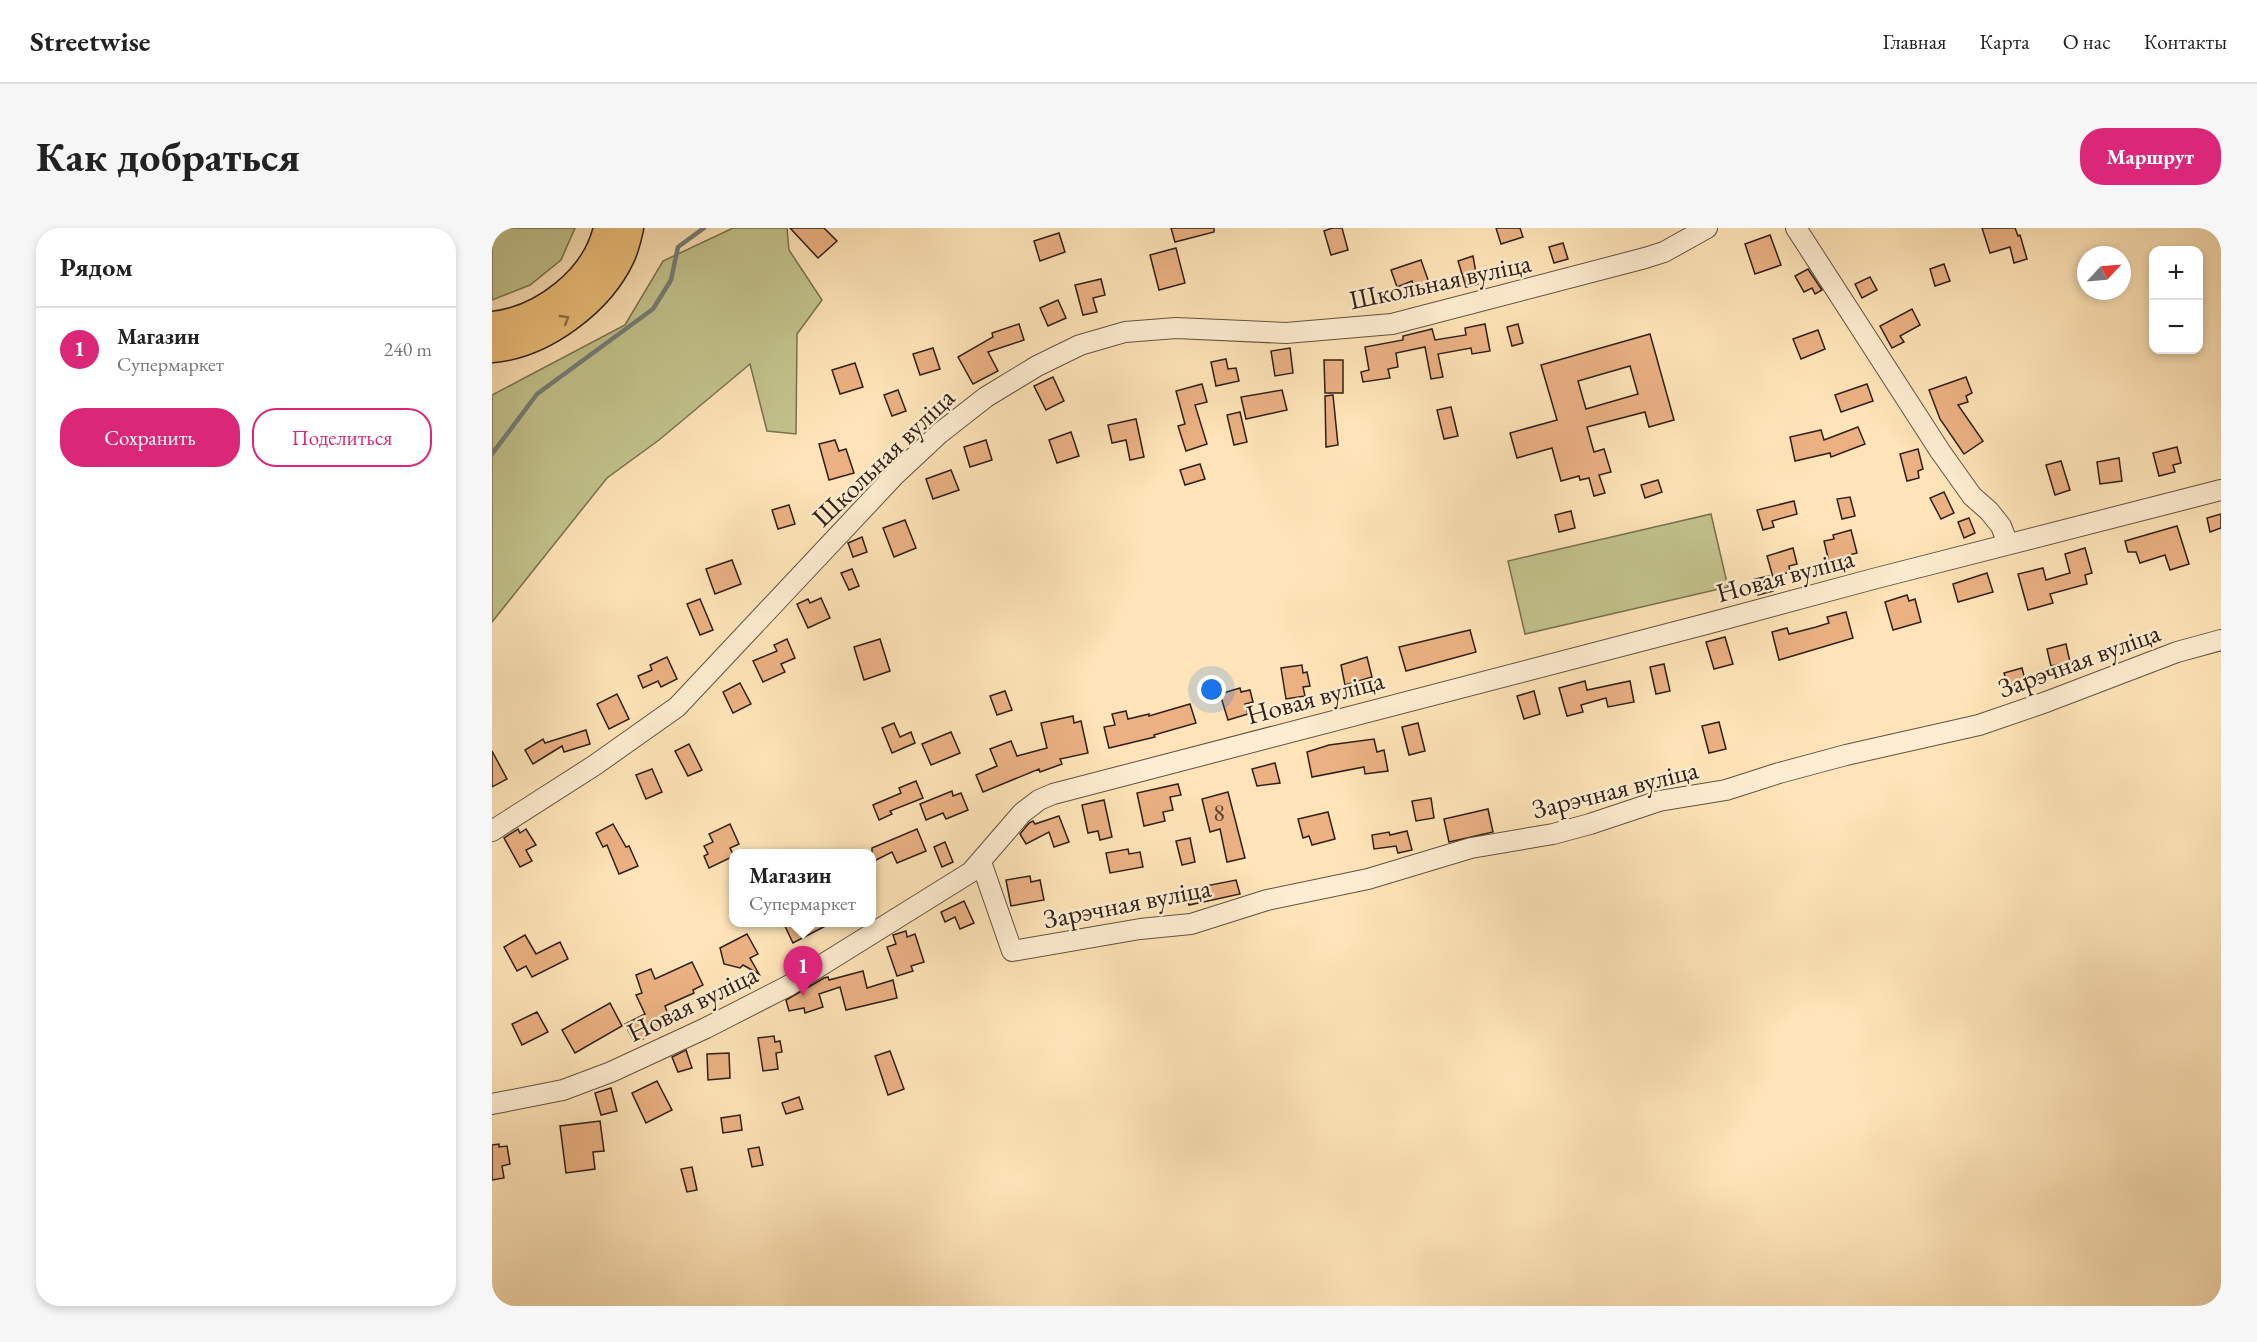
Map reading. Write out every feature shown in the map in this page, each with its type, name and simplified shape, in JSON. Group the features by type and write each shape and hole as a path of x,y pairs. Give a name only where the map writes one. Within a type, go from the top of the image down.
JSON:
{"highway":[{"path":"492,326 508,325 533,316 561,297 588,272 605,241 608,228"},
{"path":"492,348 505,347 541,333 573,315 599,289 616,263 621,255 629,228"}],"street":[{"name":"Школьная вуліца","path":"492,831 595,765 677,707 910,461 940,433 986,397 1080,345 1125,332 1176,328 1286,333 1392,324 1665,252 1707,228"},
{"path":"1796,228 1940,451 1972,495 2001,526 2008,544"},
{"name":"Новая вуліца","path":"492,1104 563,1090 611,1072 706,1028 788,986 950,886 981,862 1022,813 1039,800 1053,794 2221,490"},
{"name":"Зарэчная вуліца","path":"981,862 1012,951 1161,926 1191,924 1267,900 1368,879 1471,848 1562,832 1659,801 1726,790 1845,755 1979,725 2177,652 2221,640"}],"green space":[{"path":"492,228 575,228 561,260 530,285 492,300"},
{"path":"733,228 787,228 789,250 822,300 797,334 796,434 767,431 750,364 659,440 607,478 492,622 492,395 625,325 663,261"},
{"path":"1711,514 1728,587 1525,634 1508,561"}],"building":[{"path":"790,228 824,228 837,241 818,258"},
{"path":"1171,228 1214,228 1214,232 1175,242"},
{"path":"1342,228 1348,250 1331,255 1324,231"},
{"path":"1496,228 1520,228 1523,237 1501,244"},
{"path":"1982,228 2015,228 2018,236 2020,235 2027,259 2014,263 2010,247 1990,253"},
{"path":"1059,233 1065,252 1040,261 1034,241"},
{"path":"1770,235 1781,265 1755,274 1745,244"},
{"path":"1563,243 1568,259 1554,263 1549,247"},
{"path":"1176,248 1185,283 1159,290 1150,255"},
{"path":"1473,256 1478,284 1466,287 1458,261"},
{"path":"1421,260 1432,291 1417,296 1412,281 1397,287 1391,270"},
{"path":"1944,264 1950,281 1935,286 1930,269"},
{"path":"1808,269 1822,290 1815,294 1812,288 1804,292 1795,276"},
{"path":"1870,277 1877,290 1862,298 1855,284"},
{"path":"1101,279 1105,295 1093,298 1097,312 1083,315 1075,285"},
{"path":"1058,300 1066,318 1048,326 1040,308"},
{"path":"1912,309 1920,325 1900,336 1904,342 1892,348 1880,326"},
{"path":"1019,324 1024,340 988,352 998,371 973,384 958,357 993,337 992,333"},
{"path":"1485,324 1490,351 1472,354 1471,348 1438,354 1443,377 1431,379 1425,347 1396,353 1398,367 1388,369 1390,378 1363,382 1361,372 1369,370 1365,347 1403,340 1403,336 1432,329 1435,340 1466,335 1465,328"},
{"path":"1518,324 1523,343 1512,346 1507,327"},
{"path":"1818,330 1825,349 1801,359 1793,339"},
{"path":"1650,334 1674,420 1649,427 1645,412 1587,427 1594,452 1604,449 1611,472 1599,475 1605,493 1594,496 1589,478 1580,480 1579,476 1561,481 1552,448 1517,458 1510,433 1557,420 1541,365","holes":["1630,366 1638,394 1586,409 1578,381"]},
{"path":"933,348 940,369 920,375 913,354"},
{"path":"1290,348 1293,373 1275,376 1271,351"},
{"path":"1226,359 1228,369 1236,368 1239,381 1216,386 1211,362"},
{"path":"1324,360 1343,360 1343,393 1325,393"},
{"path":"855,363 863,387 840,394 832,370"},
{"path":"1053,377 1064,401 1046,410 1034,386"},
{"path":"1966,377 1972,393 1966,396 1968,402 1958,405 1983,441 1964,454 1940,419 1929,390"},
{"path":"1202,384 1207,402 1195,405 1207,444 1186,451 1178,426 1185,424 1176,391"},
{"path":"1867,384 1873,401 1841,412 1835,395"},
{"path":"898,390 906,411 892,416 884,395"},
{"path":"1282,390 1287,410 1246,419 1241,397"},
{"path":"1333,395 1338,445 1326,447 1325,396"},
{"path":"1451,407 1458,436 1444,439 1437,410"},
{"path":"1240,412 1247,442 1234,445 1227,415"},
{"path":"1136,419 1144,457 1130,460 1126,440 1112,443 1108,425"},
{"path":"1858,427 1865,444 1831,457 1830,453 1795,461 1790,437 1821,430 1824,440"},
{"path":"1071,432 1079,456 1057,463 1049,440"},
{"path":"835,440 839,451 846,449 854,473 829,480 819,444"},
{"path":"986,440 992,460 970,467 964,447"},
{"path":"2177,447 2181,463 2173,465 2175,472 2159,476 2153,453"},
{"path":"1918,449 1923,469 1918,471 1919,478 1907,481 1900,454"},
{"path":"2119,458 2122,481 2100,484 2097,462"},
{"path":"2061,461 2070,490 2055,495 2046,465"},
{"path":"1200,464 1205,479 1185,485 1180,470"},
{"path":"951,470 959,490 933,499 926,479"},
{"path":"1658,480 1662,492 1645,498 1641,485"},
{"path":"1944,492 1954,513 1941,519 1930,498"},
{"path":"1850,497 1855,516 1842,519 1837,499"},
{"path":"1794,501 1797,514 1772,521 1774,527 1763,530 1757,510"},
{"path":"789,505 795,524 778,529 772,510"},
{"path":"1571,511 1575,528 1559,532 1555,515"},
{"path":"2221,514 2221,528 2210,532 2207,518"},
{"path":"1969,518 1975,533 1964,538 1958,522"},
{"path":"905,520 916,548 894,557 883,528"},
{"path":"2177,526 2189,564 2170,570 2165,555 2140,563 2136,552 2128,552 2125,541"},
{"path":"1851,530 1857,553 1849,555 1850,561 1830,566 1824,541 1834,539 1833,535"},
{"path":"862,537 867,552 853,557 848,543"},
{"path":"1793,548 1797,564 1789,566 1790,572 1773,577 1767,556"},
{"path":"2085,548 2092,573 2085,575 2087,584 2050,594 2053,603 2028,610 2018,574 2043,568 2046,580 2070,573 2065,554"},
{"path":"732,560 741,584 715,594 706,569"},
{"path":"852,569 859,586 849,590 841,573"},
{"path":"1987,573 1993,592 1958,602 1953,584"},
{"path":"1769,576 1773,591 1758,595 1755,579"},
{"path":"1907,595 1909,601 1915,599 1921,622 1893,630 1885,602"},
{"path":"821,598 830,618 808,628 797,604 808,599 810,603"},
{"path":"700,599 713,630 700,635 687,604"},
{"path":"1846,612 1853,638 1779,660 1772,632 1787,628 1789,634 1816,627 1829,623 1827,617"},
{"path":"1470,630 1476,652 1406,671 1399,647"},
{"path":"1725,637 1733,664 1714,669 1706,642"},
{"path":"787,639 795,658 781,664 785,672 763,682 753,661 777,651 774,645"},
{"path":"880,639 890,671 864,680 854,647"},
{"path":"2066,644 2070,662 2051,666 2047,649"},
{"path":"667,657 677,679 661,687 658,681 643,688 638,676 652,670 650,665"},
{"path":"1367,657 1372,677 1345,685 1341,665"},
{"path":"1664,664 1670,691 1656,694 1650,667"},
{"path":"1302,665 1303,673 1307,672 1310,686 1303,687 1305,696 1286,699 1281,668"},
{"path":"2022,668 2027,688 2010,693 2004,673"},
{"path":"1585,681 1587,690 1630,681 1634,702 1608,707 1606,698 1581,705 1583,712 1567,716 1559,688"},
{"path":"740,683 751,704 733,713 723,692"},
{"path":"1240,688 1241,692 1250,690 1253,702 1245,704 1248,714 1228,720 1220,694"},
{"path":"1005,691 1012,710 997,715 990,696"},
{"path":"1534,691 1540,714 1524,719 1517,696"},
{"path":"617,694 629,719 609,729 597,704"},
{"path":"1190,704 1196,723 1154,735 1155,737 1109,748 1104,727 1115,725 1112,714 1126,711 1128,719 1149,714 1149,716"},
{"path":"1073,716 1074,723 1081,721 1088,753 1060,759 1062,764 1040,772 1039,769 983,792 976,775 997,766 990,749 1011,741 1017,756 1047,748 1041,723"},
{"path":"1719,722 1726,749 1709,753 1702,726"},
{"path":"894,723 900,737 911,732 915,743 892,753 882,728"},
{"path":"1418,723 1425,751 1409,755 1402,727"},
{"path":"586,730 590,744 564,752 562,746 533,764 525,750 543,739 545,743"},
{"path":"951,732 960,753 931,765 922,744"},
{"path":"1374,739 1377,752 1384,750 1388,771 1365,774 1364,767 1312,777 1307,752 1329,745"},
{"path":"689,744 702,770 688,776 675,751"},
{"path":"492,751 507,779 492,787"},
{"path":"1275,763 1280,783 1257,786 1252,769"},
{"path":"652,769 662,792 646,799 636,775"},
{"path":"916,781 923,798 890,811 892,814 879,820 873,805 901,793 899,788"},
{"path":"1178,784 1181,795 1170,797 1173,810 1163,812 1165,821 1144,826 1137,793"},
{"path":"952,791 953,796 961,793 968,810 946,819 943,813 926,820 920,804"},
{"path":"1228,792 1245,858 1227,862 1220,829 1210,832 1202,799"},
{"path":"1431,798 1434,818 1416,821 1412,801"},
{"path":"1104,800 1112,837 1100,840 1098,831 1088,833 1082,805"},
{"path":"1488,809 1493,832 1449,842 1444,819"},
{"path":"1328,812 1335,839 1312,845 1309,836 1303,838 1298,819"},
{"path":"1059,816 1069,842 1054,847 1049,832 1026,844 1020,834 1029,823 1033,821 1035,824"},
{"path":"613,824 626,847 629,846 638,866 619,874 607,845 603,847 596,833"},
{"path":"730,824 739,844 729,849 729,858 709,868 704,856 708,854 704,846 713,842 709,834"},
{"path":"518,829 520,833 526,829 536,845 526,850 532,861 520,867 504,838"},
{"path":"917,829 926,851 897,863 892,852 876,860 876,849 872,848"},
{"path":"1407,831 1412,850 1398,853 1396,846 1374,849 1372,835 1389,832 1390,835"},
{"path":"1190,838 1195,862 1182,865 1176,841"},
{"path":"945,842 953,862 942,867 934,847"},
{"path":"1128,849 1129,854 1140,852 1143,867 1110,873 1106,853"},
{"path":"1030,876 1031,882 1040,880 1044,900 1011,906 1006,880"},
{"path":"1236,880 1240,894 1189,905 1185,890"},
{"path":"964,901 974,923 960,929 955,917 945,922 941,912"},
{"path":"785,927 823,927 793,943"},
{"path":"906,931 907,937 915,934 924,962 911,966 913,971 897,976 887,947 896,944 893,935"},
{"path":"747,934 758,954 750,958 759,974 743,965 740,968 724,964 720,948"},
{"path":"525,935 536,954 560,942 568,959 532,977 526,966 517,971 504,947"},
{"path":"692,962 703,985 693,990 694,993 665,1006 671,1023 645,1033 647,1037 635,1043 625,1024 645,1014 636,995 642,993 636,975 651,969 655,979"},
{"path":"863,971 867,988 893,980 897,998 846,1010 840,987 819,994 823,1007 805,1013 804,1008 789,1011 786,1000 824,978 828,977 829,980"},
{"path":"610,1003 622,1026 575,1053 562,1030"},
{"path":"537,1012 548,1032 522,1045 512,1024"},
{"path":"774,1036 775,1042 780,1041 782,1052 776,1053 778,1069 763,1071 758,1038"},
{"path":"686,1050 692,1068 678,1072 672,1057"},
{"path":"890,1051 904,1089 888,1095 875,1056"},
{"path":"729,1053 730,1078 708,1080 707,1054"},
{"path":"657,1081 672,1110 646,1123 632,1093"},
{"path":"611,1088 617,1111 601,1115 595,1093"},
{"path":"799,1097 803,1109 786,1114 782,1103"},
{"path":"740,1115 742,1130 723,1133 721,1118"},
{"path":"600,1121 604,1151 593,1152 595,1169 566,1173 560,1126"},
{"path":"499,1144 499,1147 507,1146 510,1164 502,1166 504,1178 492,1180 492,1145"},
{"path":"759,1147 763,1165 752,1167 748,1149"},
{"path":"692,1167 697,1190 687,1192 681,1169"}],"waterway":[{"path":"492,454 537,394 653,309 671,280 678,247 704,228"}],"place":[{"name":"Магазин","path":"803,996"}]}
